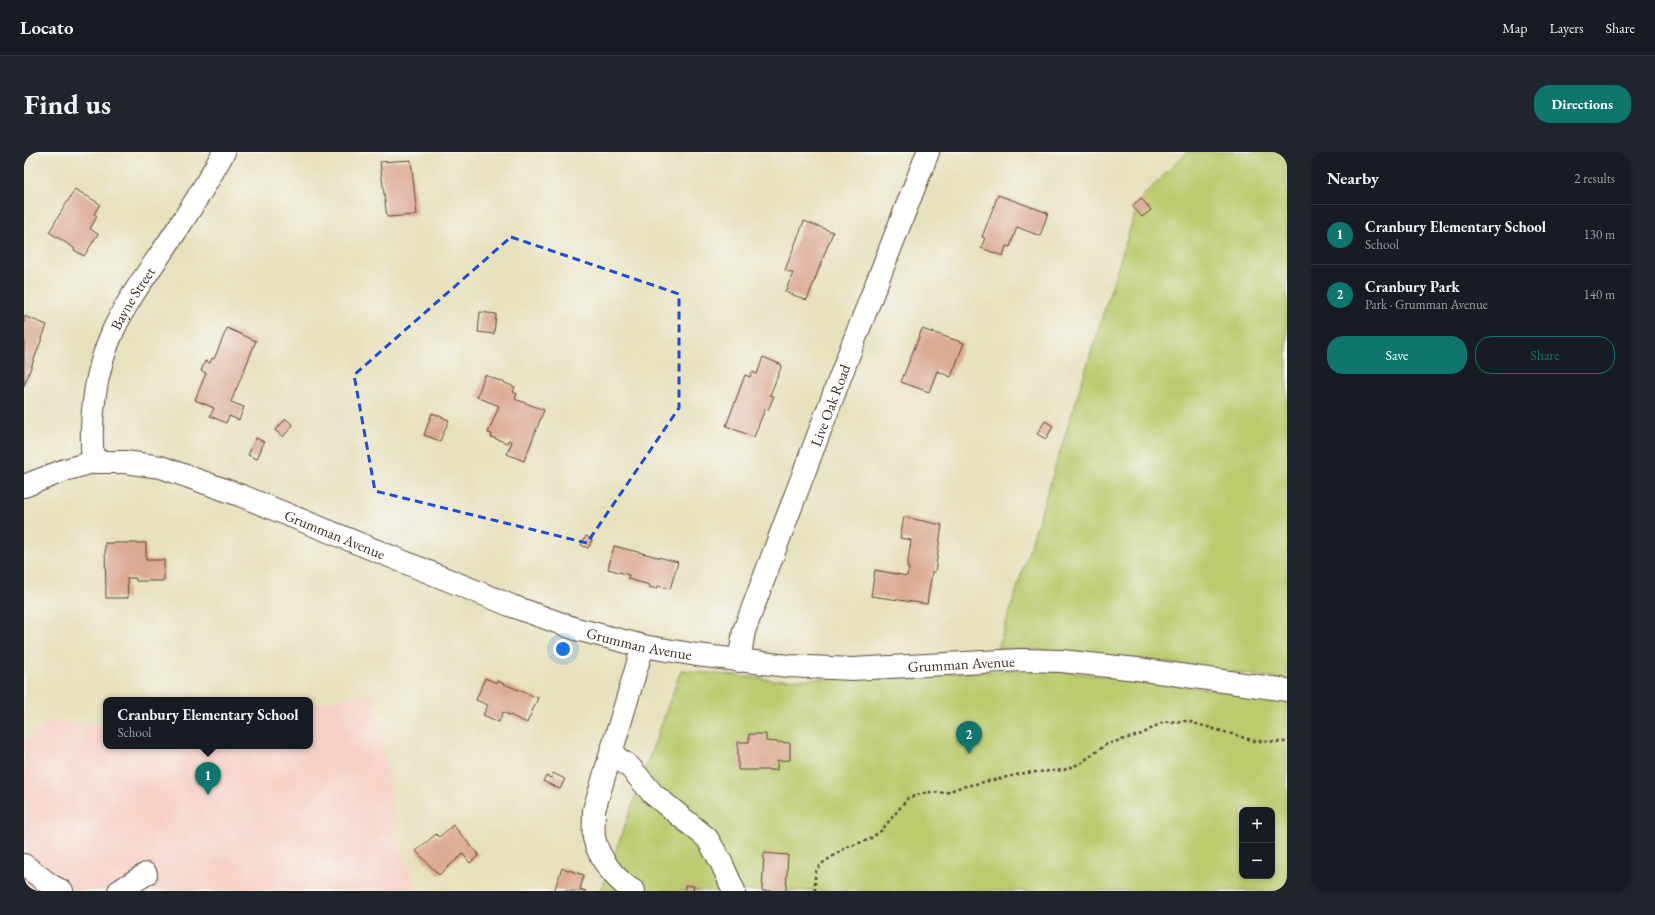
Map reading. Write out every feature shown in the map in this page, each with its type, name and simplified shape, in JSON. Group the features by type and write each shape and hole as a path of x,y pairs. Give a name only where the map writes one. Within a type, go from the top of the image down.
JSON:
{"street":[{"name":"Bayne Street","path":"93,462 90,437 96,386 113,331 122,313 181,224 224,152"},
{"name":"Live Oak Road","path":"739,661 744,631 855,338 928,152"},
{"name":"Grumman Avenue","path":"24,486 65,470 93,462 125,462 161,467 242,496 526,611 576,629 643,646 739,661 852,670 1014,660 1061,661 1130,668 1287,690"},
{"path":"634,891 613,874 594,838 594,810 643,646"},
{"path":"611,754 629,766 653,794 707,838 721,862 734,891"},
{"path":"24,865 52,886 62,891"},
{"path":"119,891 146,874"}],"path":[{"path":"815,891 815,873 821,864 847,847 868,840 881,831 908,798 927,792 946,793 957,788 1025,773 1064,770 1081,763 1107,744 1142,734 1163,722 1187,722 1255,741 1287,742"}],"highlighted area":[{"path":"511,237 679,294 679,408 587,543 375,491 354,375"}],"shaded area":[{"path":"374,694 401,850 418,891 24,891 24,741 50,721 103,725 103,749 313,749 313,704"}],"green space":[{"path":"1187,152 1287,152 1287,680 1107,655 998,649 1139,200"},
{"path":"681,670 775,680 904,676 1013,670 1069,672 1287,699 1287,891 601,891"}],"building":[{"path":"411,160 417,215 387,217 380,162"},
{"path":"75,189 100,204 94,214 97,216 90,229 98,234 84,256 49,232"},
{"path":"998,195 1048,213 1040,236 1017,227 1010,247 1006,246 1003,256 981,248 985,238 982,237"},
{"path":"1141,198 1151,210 1142,217 1132,206"},
{"path":"804,221 833,232 807,300 785,292 793,273 785,270"},
{"path":"480,312 496,314 494,334 478,332"},
{"path":"24,316 47,325 24,386"},
{"path":"227,328 256,341 231,402 244,407 239,420 229,416 226,423 210,416 214,408 195,400 206,373 201,371 205,361 210,363 212,358 214,359"},
{"path":"922,329 964,343 951,377 937,371 929,392 901,382"},
{"path":"763,357 782,365 770,395 774,396 768,410 765,409 754,437 726,426 745,375 750,377 752,372 757,374"},
{"path":"485,375 515,387 513,392 517,394 515,399 544,410 524,461 507,454 512,442 508,440 507,443 491,437 492,434 488,433 499,406 477,397"},
{"path":"432,413 449,420 440,441 424,435"},
{"path":"286,419 293,425 283,437 275,430"},
{"path":"1045,421 1053,426 1046,439 1037,434"},
{"path":"256,438 264,442 257,459 248,455"},
{"path":"904,517 942,525 935,572 932,572 927,604 871,596 875,570 907,576 911,540 900,538"},
{"path":"586,536 592,540 588,548 581,545"},
{"path":"105,543 146,543 146,560 164,560 164,581 136,581 136,578 127,578 128,598 106,598"},
{"path":"614,546 678,562 670,589 658,586 657,589 649,587 650,585 628,579 629,575 608,569"},
{"path":"485,678 497,683 497,681 538,698 527,723 503,712 499,722 483,715 488,705 476,700"},
{"path":"749,734 766,734 766,741 790,743 790,760 777,761 777,770 738,770 738,742 749,742"},
{"path":"553,773 565,779 560,789 543,781 546,776 551,778"},
{"path":"453,825 479,855 470,863 463,854 439,875 416,851 436,834 439,837"},
{"path":"764,853 788,855 786,891 762,891"},
{"path":"562,868 584,875 580,889 586,891 554,891"},
{"path":"685,885 694,886 693,891 685,891"}],"place":[{"name":"Cranbury Park","path":"969,754"},
{"name":"Cranbury Elementary School","path":"208,795"}]}
